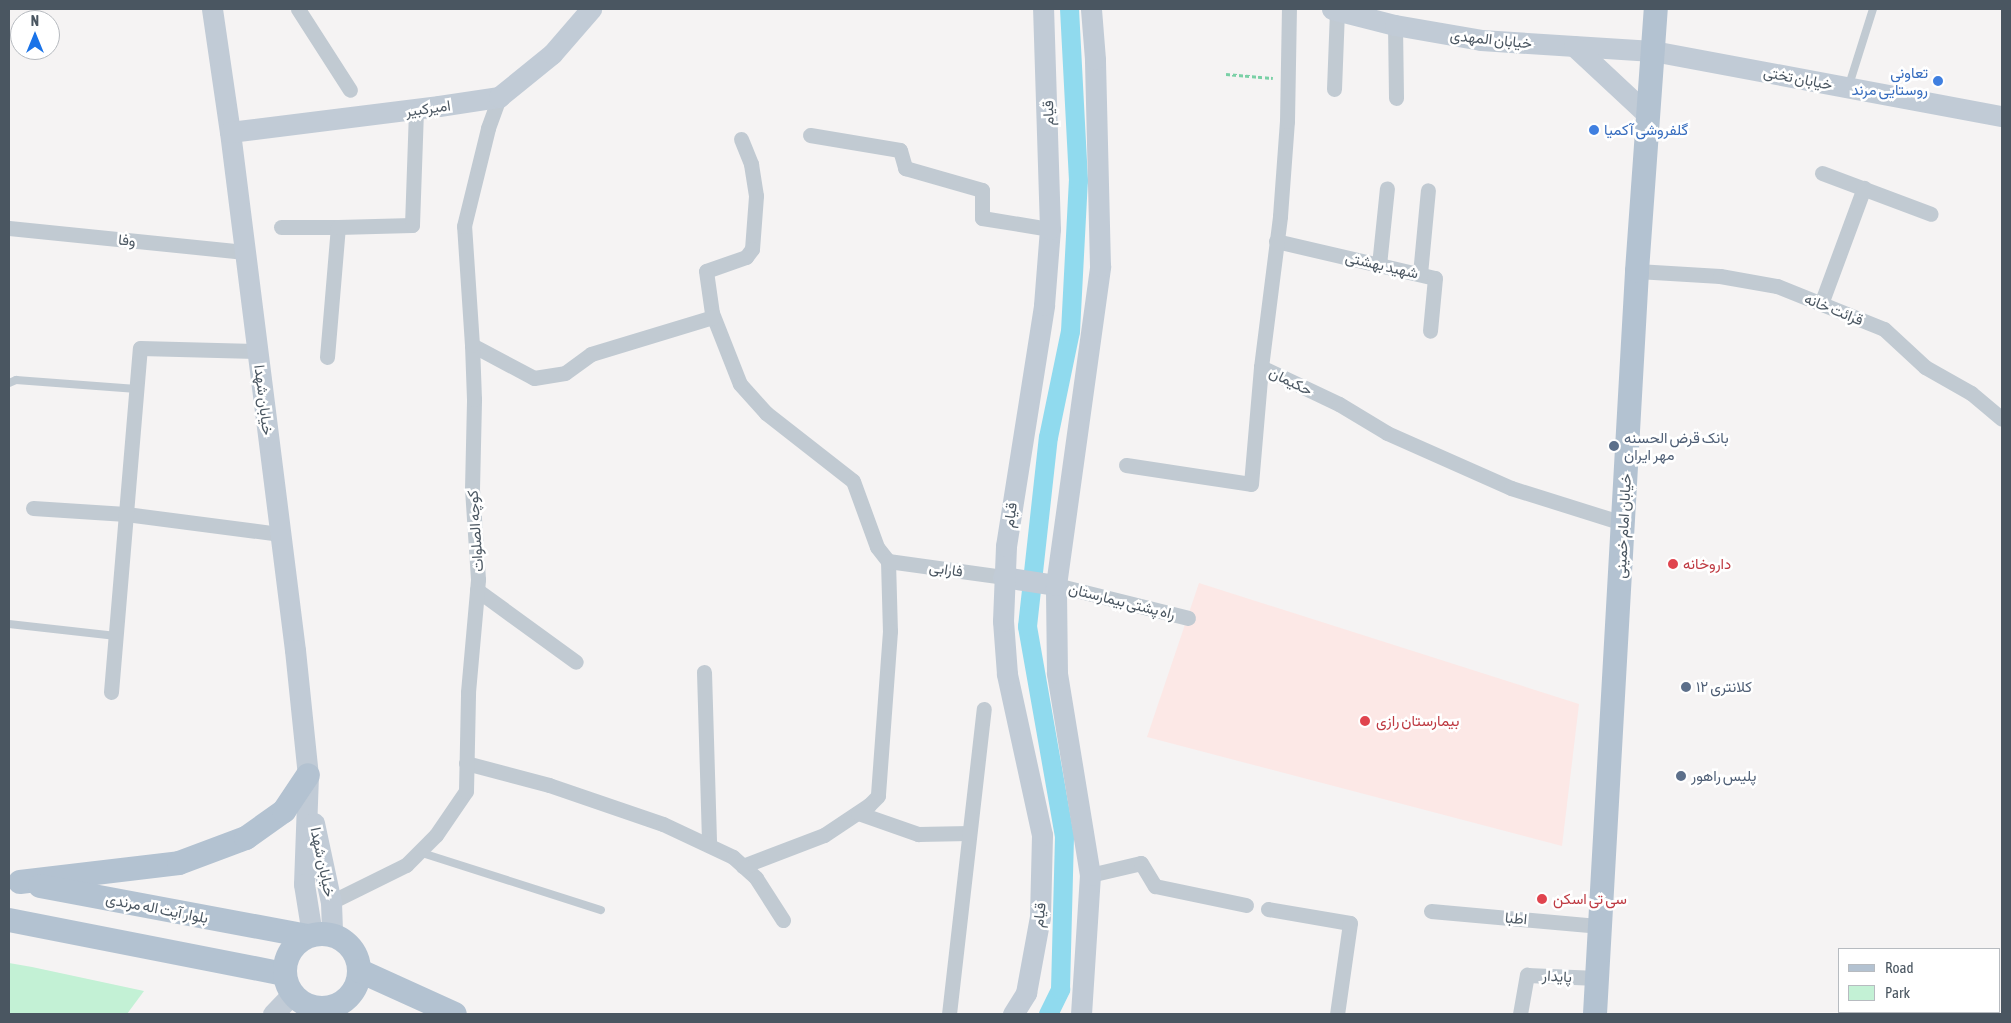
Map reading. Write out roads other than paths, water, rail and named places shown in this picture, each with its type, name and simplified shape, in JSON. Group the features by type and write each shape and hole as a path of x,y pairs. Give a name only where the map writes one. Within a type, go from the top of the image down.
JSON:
{"main road":[{"name":"خیابان امام خمینی","path":"1595,1014 1637,271 1656,9"},
{"path":"15,881 179,863 246,838 284,811 308,783"},
{"name":"بلوار آیت اله مرندی","path":"15,881 235,923 316,935"},
{"path":"9,920 222,960 289,983"},
{"path":"222,960 238,954 243,944 242,932 235,923"},
{"path":"316,935 343,940 352,948 358,959 360,972 353,992 332,1011 304,1004 295,997 289,983 285,963 295,944 316,935"},
{"path":"360,972 445,1010"},
{"path":"412,1014 423,1009 445,1010"}],"street":[{"name":"خیابان شهدا","path":"212,9 230,132 281,534 308,783 331,902 316,935"},
{"path":"298,9 350,90"},
{"path":"499,97 552,54 591,9"},
{"name":"قیام","path":"1013,1014 1026,993 1040,917 1042,835 1007,674 1003,621 1003,577 1018,456 1044,305 1050,229 1044,9"},
{"path":"1081,1014 1090,875 1057,673 1056,585 1100,266 1095,59 1091,9"},
{"name":"حکیمان","path":"1288,9 1288,80 1276,241 1261,367 1339,404 1387,433 1511,488 1623,522"},
{"path":"1334,89 1335,10"},
{"name":"خیابان المهدی","path":"1335,10 1395,25 1481,40 1653,50"},
{"path":"1395,25 1396,98"},
{"path":"1574,46 1648,115"},
{"name":"خیابان تختی","path":"1653,50 2002,116"},
{"name":"امیرکبیر","path":"230,132 416,110 499,97"},
{"name":"کوچه الصلوات","path":"331,902 406,865 436,835 466,791 468,692 477,590 472,489 474,399 464,226 488,128 499,97"},
{"path":"281,227 412,225 416,110"},
{"path":"810,135 900,150 905,168 982,190 982,218 1050,229"},
{"path":"742,139 751,164 756,196 752,249 746,257 706,271 714,317 740,384 766,413 854,481 877,547 888,561 890,631 878,796 858,813 824,835 743,866"},
{"path":"1822,172 1931,214"},
{"path":"1379,265 1387,188"},
{"path":"1821,304 1864,188"},
{"path":"1420,274 1428,190"},
{"path":"327,357 338,227"},
{"name":"وفا","path":"9,228 245,252"},
{"name":"شهید بهشتی","path":"1276,241 1435,278 1430,331"},
{"name":"قرائت خانه","path":"1637,271 1720,276 1777,286 1884,329 1925,367 1971,393 2002,419"},
{"path":"472,345 534,378 566,373 591,354 714,317"},
{"path":"111,692 140,348 258,351"},
{"path":"1126,465 1251,484 1261,367"},
{"path":"32,508 126,514 281,534"},
{"name":"فارابی","path":"888,561 1003,577"},
{"path":"1003,577 1056,585"},
{"name":"راه پشتی بیمارستان","path":"1056,585 1188,618"},
{"path":"477,590 576,662"},
{"path":"704,672 709,845"},
{"path":"948,1014 984,709"},
{"path":"466,763 558,788 663,824 734,857 756,878 783,920"},
{"name":"خیابان شهدا","path":"308,783 304,884 316,935"},
{"path":"858,813 918,834 969,833"},
{"path":"1090,875 1140,863 1155,886 1246,905"},
{"path":"1268,909 1350,923 1337,1014"},
{"name":"اطبا","path":"1431,911 1600,926"},
{"name":"پایدار","path":"1520,1014 1527,975 1597,978"},
{"path":"273,1014 289,983"}],"lane":[{"path":"1848,87 1873,9"},
{"path":"9,383 16,380 136,389"},
{"path":"9,624 116,636"},
{"path":"419,852 601,910"}],"waterway":[{"path":"1048,1014 1060,989 1064,836 1027,626 1048,437 1070,331 1078,180 1069,9"}],"place":[{"name":"تعاونی روستایی مرند","path":"1938,81"},
{"name":"گلفروشی آکمیا","path":"1594,130"},
{"name":"بانک قرض الحسنه مهر ایران","path":"1614,446"},
{"name":"داروخانه","path":"1673,564"},
{"name":"کلانتری ۱۲","path":"1686,687"},
{"name":"بیمارستان رازی","path":"1365,721"},
{"name":"پلیس راهور","path":"1681,776"},
{"name":"سی تی اسکن","path":"1542,899"}]}
